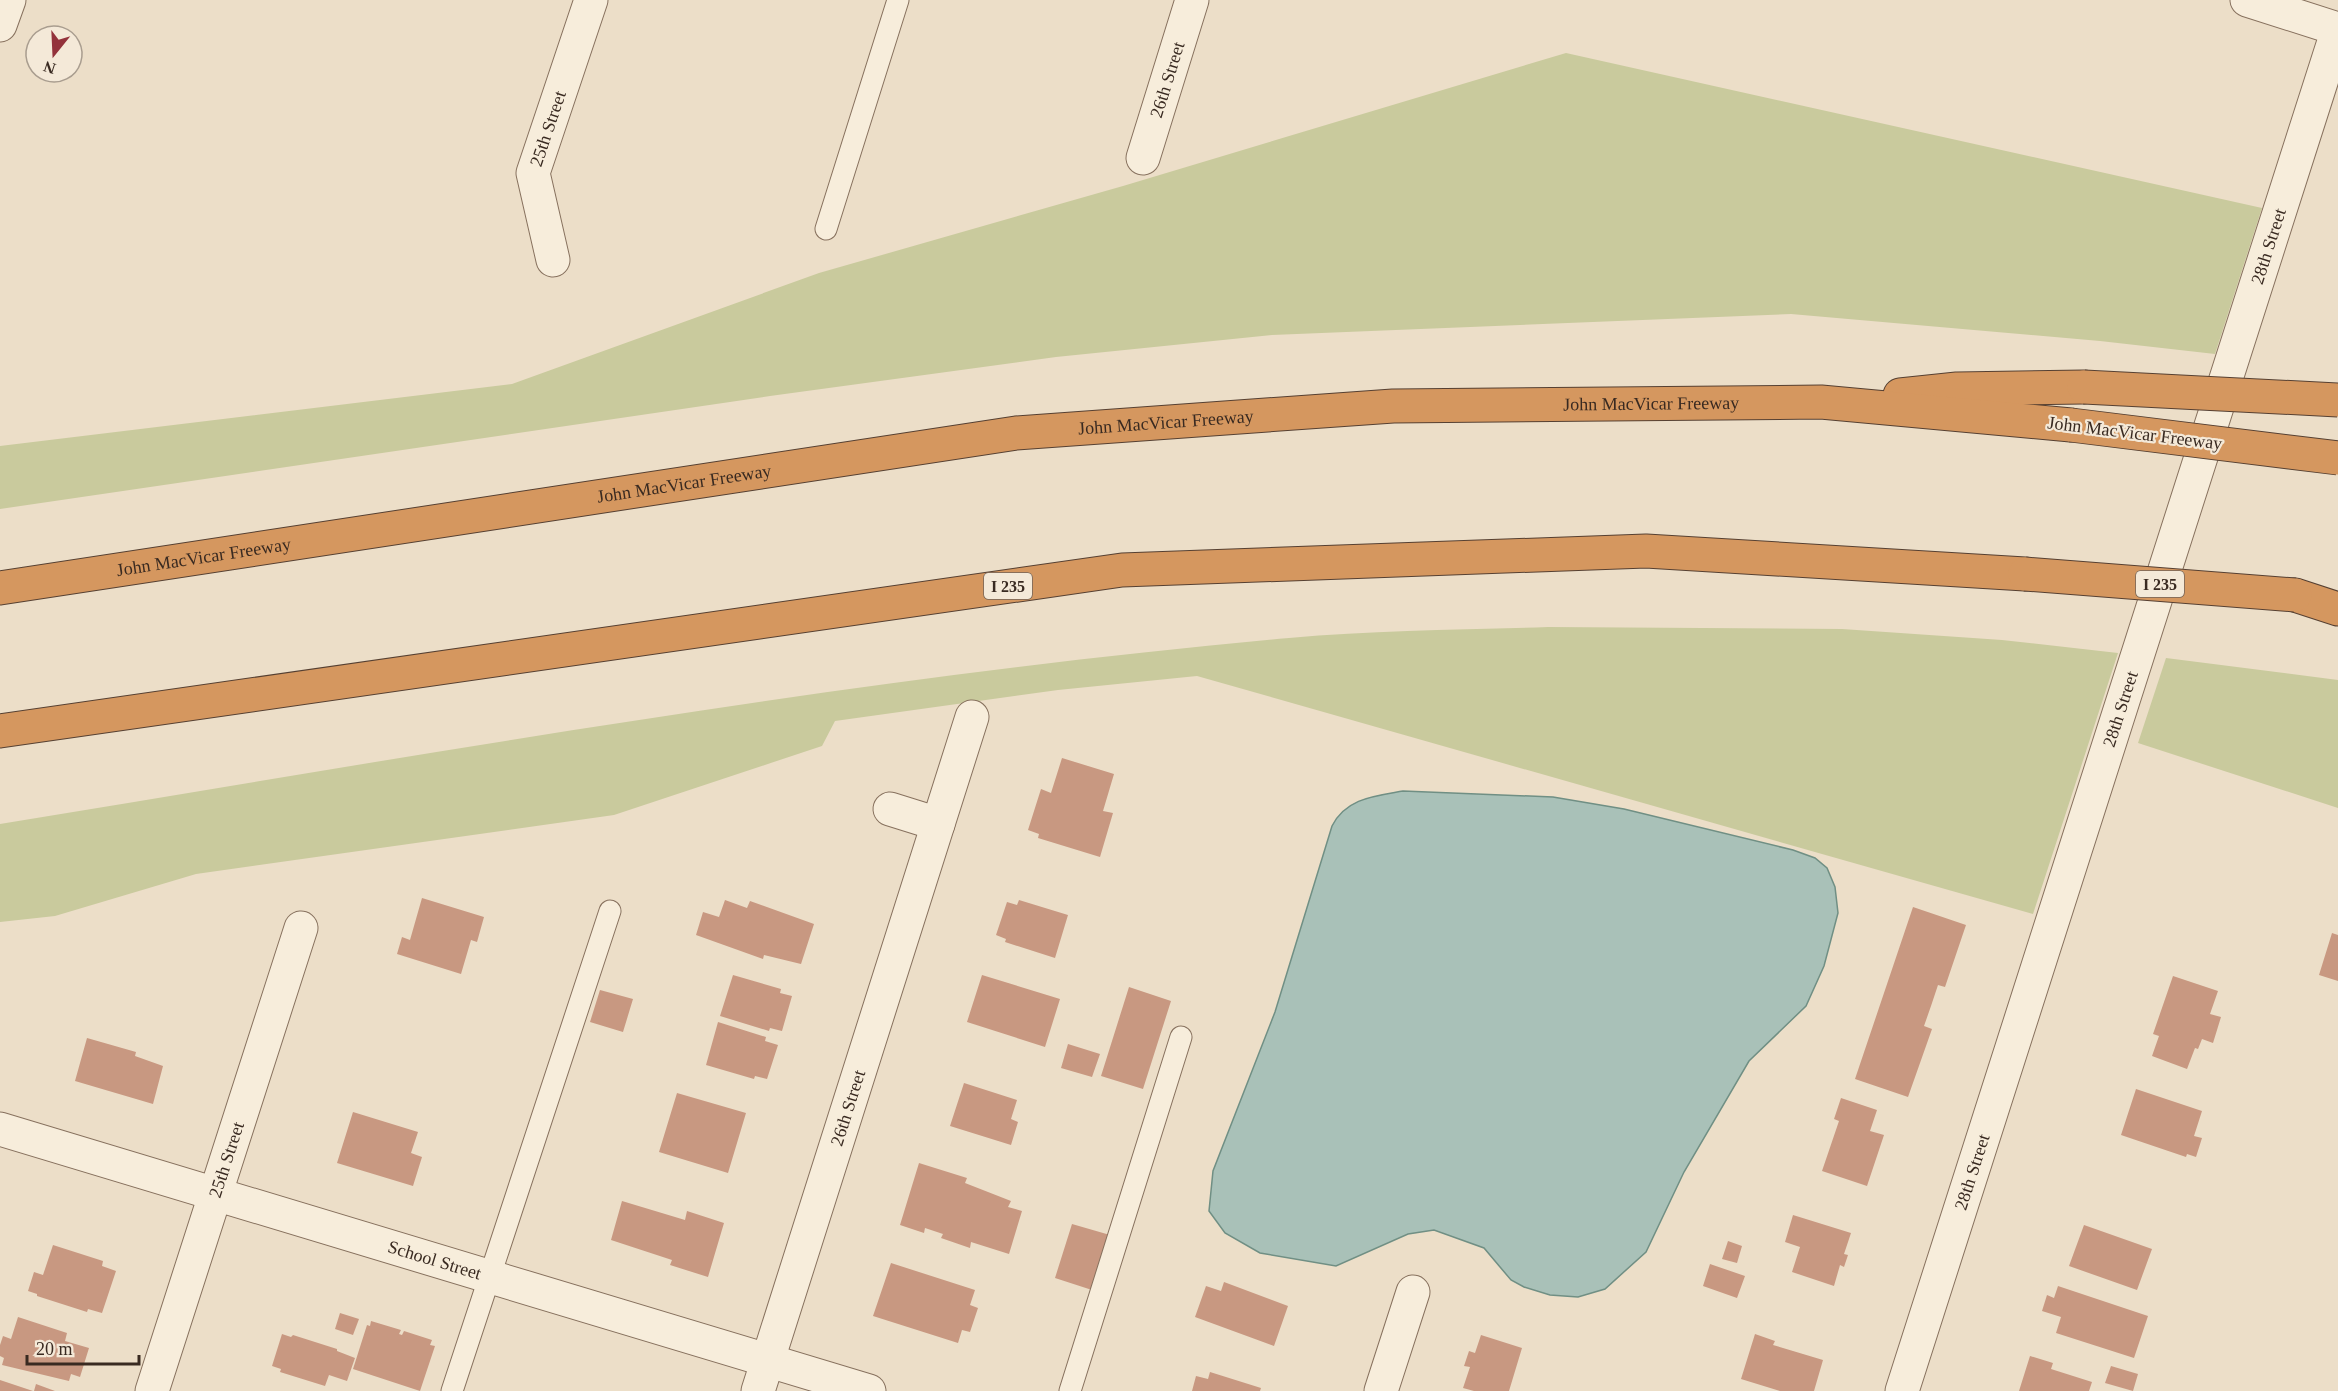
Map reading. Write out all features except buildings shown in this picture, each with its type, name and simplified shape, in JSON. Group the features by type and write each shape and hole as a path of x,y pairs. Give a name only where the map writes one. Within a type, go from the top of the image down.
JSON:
{"highway":[{"path":"1821,402 1957,389 2084,387 2338,400"},
{"name":"John MacVicar Freeway","path":"0,588 1016,433 1393,406 1821,402 2071,425 2338,458"},
{"name":"I 235","path":"0,731 1122,570 1646,551 2025,574 2338,599"},
{"path":"0,580 84,576"},
{"path":"2295,595 2338,609"}],"street":[{"path":"0,26 9,0"},
{"name":"25th Street","path":"553,260 533,173 591,0"},
{"name":"26th Street","path":"1143,158 1192,0"},
{"path":"2247,0 2338,29"},
{"name":"28th Street","path":"1902,1391 2330,84 2338,29"},
{"name":"26th Street","path":"758,1391 972,717"},
{"path":"891,809 938,824"},
{"name":"25th Street","path":"152,1391 301,928"},
{"name":"School Street","path":"0,1129 869,1391"},
{"path":"1381,1391 1413,1292"}],"lane":[{"path":"826,229 898,0"},
{"path":"452,1391 610,912"},
{"path":"1070,1391 1180,1037"}],"green space":[{"path":"1566,53 2262,208 2215,354 2100,341 1791,314 1272,335 1056,357 770,396 0,509 0,446 512,384 819,273 1123,186"},
{"path":"1548,627 1842,629 2002,640 2118,653 2033,914 1197,676 1058,690 835,721 822,746 614,815 196,874 55,916 0,922 0,824 643,719 965,674 1127,654 1321,635"},
{"path":"2166,658 2338,680 2338,808 2138,743"}],"shaded area":[{"path":"1403,791 1553,797 1624,809 1793,850 1815,858 1827,868 1835,887 1838,913 1824,966 1806,1006 1749,1061 1684,1172 1646,1252 1605,1289 1578,1297 1550,1295 1524,1287 1511,1280 1484,1248 1434,1230 1408,1234 1336,1266 1260,1253 1225,1233 1209,1211 1213,1171 1275,1012 1332,826 1345,809 1353,804 1372,797"}]}
